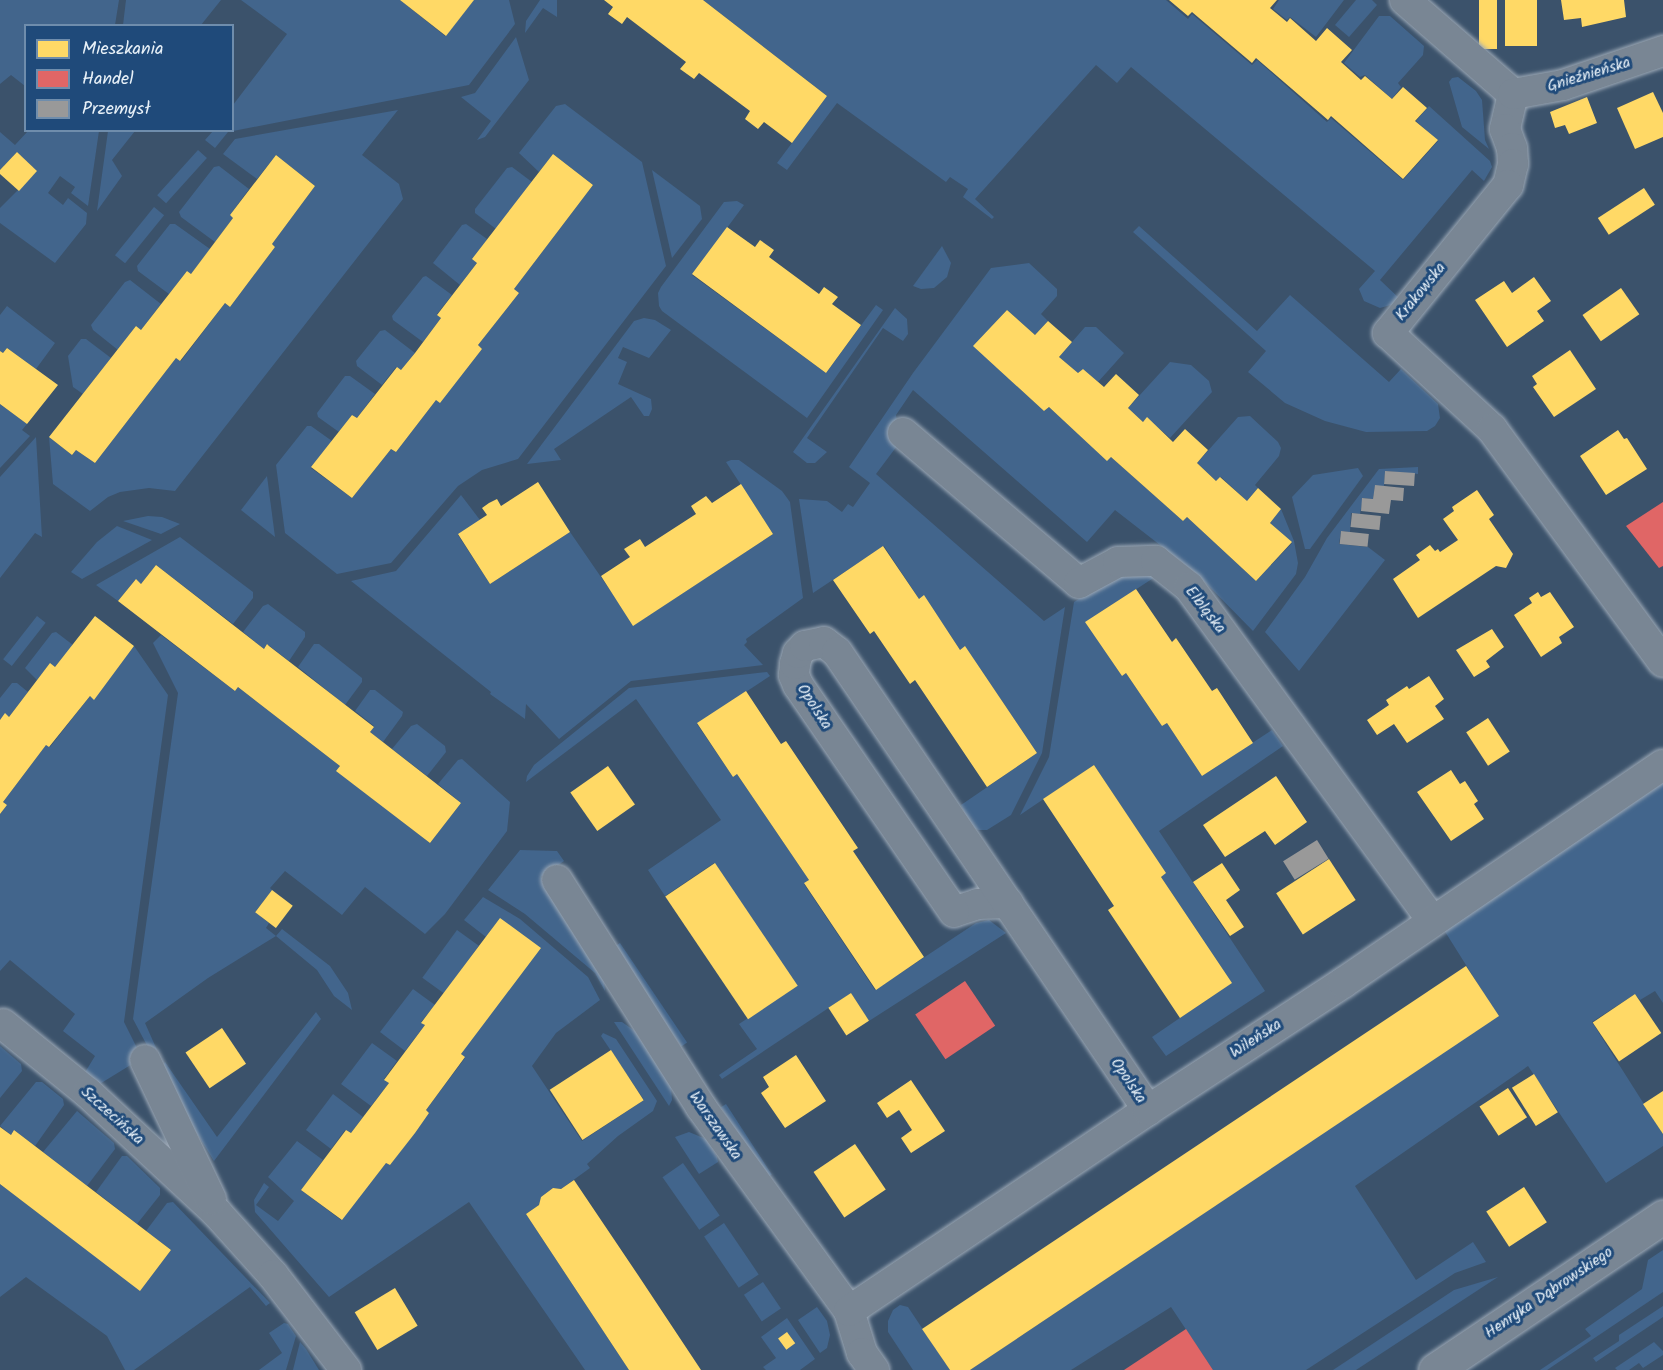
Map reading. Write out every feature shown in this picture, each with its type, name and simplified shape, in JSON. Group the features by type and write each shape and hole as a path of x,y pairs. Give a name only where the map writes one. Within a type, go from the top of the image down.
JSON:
{"street":[{"path":"1405,0 1513,94"},
{"name":"Gnieźnieńska","path":"1513,94 1563,85 1663,51"},
{"name":"Krakowska","path":"1513,94 1505,129 1512,148 1514,164 1509,185 1388,333 1492,429 1663,662"},
{"name":"Elbląska","path":"903,432 1079,583 1118,562 1156,561 1189,587 1432,920"},
{"name":"Opolska","path":"1008,903 978,904 954,912 798,685 794,675 795,664 798,653 805,646 824,642 837,651 1008,903 1148,1110"},
{"name":"Wileńska","path":"849,1311 1148,1110 1343,983 1432,920 1663,765"},
{"name":"Warszawska","path":"557,880 701,1107 849,1311 862,1353 874,1370"},
{"name":"Szczecińska","path":"3,1024 88,1094 217,1213 273,1275 346,1370"},
{"name":"Szczecińska","path":"145,1060 217,1213"},
{"name":"Henryka Dąbrowskiego","path":"1435,1370 1663,1216"}],"shaded area":[{"path":"0,0 119,0 115,24 24,24 24,85 11,75 0,84"},
{"path":"126,0 221,0 202,24 123,24"},
{"path":"241,0 400,0 445,36 474,0 509,0 515,24 469,85 234,131 234,104 287,34"},
{"path":"540,0 557,0 557,17 543,8 525,33 526,21"},
{"path":"703,0 1166,0 1188,19 1192,14 1252,65 1257,60 1327,122 1331,118 1403,180 1438,141 1416,121 1429,106 1490,161 1492,167 1484,181 1472,170 1380,280 1399,298 1394,304 1380,308 1364,301 1359,289 1375,271 1131,67 1117,83 1096,65 975,199 994,217 992,219 963,197 968,189 950,177 946,182 837,103 787,170 777,163 827,96"},
{"path":"1279,0 1344,0 1316,37 1290,17 1287,20 1273,9"},
{"path":"1356,0 1372,0 1377,5 1349,37 1335,25"},
{"path":"1379,16 1390,16 1424,46 1423,55 1398,83 1401,87 1392,99 1365,75 1360,77 1344,63"},
{"path":"516,37 529,80 485,137 477,140 491,121 461,97 475,93"},
{"path":"1458,77 1476,91 1482,100 1485,140 1489,149 1462,127 1449,82 1452,78"},
{"path":"565,104 642,162 666,266 518,459 482,470 458,486 391,563 337,574 285,533 276,465 307,426 311,426 332,441 311,468 352,498 391,449 396,452 436,400 440,402 482,349 478,345 519,293 514,289 593,185 553,154 539,172 519,153 556,106"},
{"path":"398,110 362,155 399,184 403,199 175,491 149,488 120,492 108,497 90,511 53,484 49,437 72,455 76,450 95,463 176,358 181,361 225,303 230,307 275,247 272,244 315,186 276,155 257,179 223,154 235,139"},
{"path":"0,132 15,145 27,132 99,132 88,206 71,193 75,187 60,176 48,193 63,205 68,198 87,213 86,224 55,263 0,223 0,208 37,171 17,152 0,170"},
{"path":"108,132 134,132 112,160 122,176 97,211"},
{"path":"212,132 228,132 215,148 205,140"},
{"path":"198,150 207,158 166,203 157,195"},
{"path":"219,166 249,189 230,215 233,218 215,242 181,217 179,212 214,167"},
{"path":"512,167 532,182 496,229 475,213 475,209 507,168"},
{"path":"652,170 700,206 702,219 672,258"},
{"path":"737,201 744,205 692,275 826,373 876,305 883,310 807,418 662,311 659,306 658,293 661,287 724,202"},
{"path":"154,207 164,215 125,263 115,255"},
{"path":"170,224 175,224 210,249 191,274 187,271 169,294 138,271 137,266"},
{"path":"466,224 487,239 477,263 460,285 433,263 462,225"},
{"path":"1139,226 1257,331 1290,295 1389,382 1401,369 1438,404 1440,418 1435,426 1427,431 1366,432 1325,421 1285,403 1248,372 1266,351 1133,232"},
{"path":"942,246 951,263 947,277 934,288 921,289 913,286"},
{"path":"1029,263 1057,289 1057,296 1041,314 1048,321 1035,335 1007,310 974,346 1044,411 1049,407 1107,460 1111,457 1183,521 1187,517 1256,581 1292,543 1270,523 1281,509 1294,541 1298,563 1296,574 1253,631 1196,573 1115,510 1087,542 913,390 896,415 900,442 876,474 1044,621 1065,607 1042,753 1011,815 987,830 979,830 971,828 961,805 1037,753 965,647 960,650 924,596 919,599 884,546 813,593 799,499 827,501 842,512 848,504 853,507 870,483 849,467 913,373 991,268"},
{"path":"426,276 452,295 437,314 441,318 423,342 393,320 392,316"},
{"path":"130,280 161,304 141,330 136,326 118,350 93,330 91,325 125,282"},
{"path":"7,306 55,343 36,369 7,348 3,353 0,351 0,315"},
{"path":"895,308 907,319 908,334 903,341 883,328 807,438 827,452 815,463 807,463 793,452"},
{"path":"644,318 655,320 671,330 649,358 623,347 618,358 627,362 618,384 651,399 652,409 649,416 644,416 631,397 554,449 561,460 527,464 634,321"},
{"path":"1085,327 1096,327 1124,353 1098,382 1083,369 1078,373 1059,357"},
{"path":"385,330 415,353 401,370 396,367 382,385 357,366 356,361 380,331"},
{"path":"81,339 86,339 111,358 83,394 73,387 68,356"},
{"path":"1170,362 1191,365 1209,381 1212,392 1170,438 1147,418 1143,422 1128,408"},
{"path":"345,376 350,376 375,394 357,418 352,415 339,432 318,417 317,413"},
{"path":"0,404 27,424 22,430 30,436 0,468"},
{"path":"1250,416 1278,442 1281,448 1279,456 1255,485 1258,488 1247,501 1221,477 1216,481 1197,463 1238,417"},
{"path":"36,437 42,537 35,533 0,578 0,477"},
{"path":"739,460 782,491 790,502 803,598 746,639 747,642 744,645 763,665 631,681 559,739 526,704 525,719 490,694 491,692 351,581 396,571 461,495 480,520 458,535 490,584 570,532 634,625 773,534 726,462"},
{"path":"1418,467 1418,474 1385,471 1384,486 1375,486 1373,499 1363,498 1360,514 1351,513 1350,532 1341,531 1339,544 1368,547 1385,560 1299,671 1265,632 1305,577 1327,538 1379,469"},
{"path":"1358,468 1363,476 1310,549 1305,549 1292,497 1313,475"},
{"path":"267,476 275,537 241,510"},
{"path":"148,516 162,517 180,524 161,534 123,521"},
{"path":"117,526 152,540 82,579 71,572 97,542"},
{"path":"180,537 253,592 253,598 233,624 156,565 141,584 135,580 118,601 96,585"},
{"path":"1125,570 1158,575 1086,622 1122,676 1126,673 1162,726 1167,723 1202,776 1272,730 1283,746 1159,831 1265,991 1166,1056 1152,1037 1231,983 1161,877 1165,873 1094,765 1020,815 1049,757 1074,602"},
{"path":"268,604 305,632 305,637 289,661 267,644 264,649 243,632 263,606"},
{"path":"37,616 46,623 12,666 3,659"},
{"path":"56,632 73,645 55,667 50,664 37,680 25,668 52,633"},
{"path":"161,635 235,691 238,687 340,766 337,771 430,843 461,803 438,784 458,760 462,759 510,802 507,831 445,914 425,934 365,887 342,915 285,871 270,888 272,890 255,912 269,923 266,928 276,936 208,978 145,1023 157,1050 151,1053 133,1019 178,693 153,643"},
{"path":"314,644 319,644 362,678 362,682 345,705 298,667"},
{"path":"134,646 168,695 124,1022 142,1058 98,1085 84,1074 95,1056 63,1031 75,1014 10,960 0,971 0,814 7,805 3,802 46,745 50,747 90,696 94,699"},
{"path":"767,672 770,676 697,724 733,777 737,774 809,880 804,884 875,990 976,923 989,920 1006,933 869,1021 851,993 722,1079 719,1075 757,1049 739,1024 796,986 714,863 665,896 648,870 721,820 636,699 526,782 534,765 629,688"},
{"path":"12,683 17,683 28,692 9,717 5,714 0,720 0,698"},
{"path":"370,690 375,690 403,712 383,742 370,732 374,726 355,711"},
{"path":"417,724 445,746 446,752 427,776 392,749 411,726"},
{"path":"1663,783 1663,1003 1655,991 1640,1000 1635,994 1592,1022 1663,1134 1663,1146 1606,1183 1528,1066 1355,1186 1416,1280 1473,1242 1486,1262 1455,1273 1306,1370 1213,1370 1171,1307 1071,1370 970,1370 1498,1016 1444,930"},
{"path":"520,850 557,851 564,861 541,877 603,971 605,991 595,973 525,914 488,890"},
{"path":"483,897 520,919 588,977 600,1000 556,1033 532,1066 582,1141 644,1100 601,1036 603,1033 616,1039 657,1101 653,1111 618,1136 587,1164 590,1168 561,1189 553,1188 541,1197 539,1205 526,1214 629,1370 585,1370 469,1202 329,1297 255,1212 254,1200 264,1183 269,1187 256,1205 278,1221 294,1201 268,1177 297,1141 323,1160 301,1190 341,1220 386,1163 390,1165 429,1113 426,1110 465,1058 461,1054 500,918 486,937 464,920"},
{"path":"282,929 330,966 348,993 352,1010 334,996 317,970 276,936"},
{"path":"457,930 479,946 444,994 422,978"},
{"path":"620,943 687,1042 681,1046 614,947"},
{"path":"413,989 435,1005 421,1022 425,1025 405,1051 380,1032"},
{"path":"316,1012 321,1019 214,1161 181,1108 161,1068 165,1062 217,1137"},
{"path":"614,1022 622,1022 635,1031 671,1087 672,1100 669,1106"},
{"path":"372,1043 397,1061 384,1079 389,1083 371,1106 341,1084"},
{"path":"0,1046 21,1064 22,1071 0,1098"},
{"path":"36,1082 42,1082 63,1099 64,1105 35,1146 14,1130 11,1135 0,1126"},
{"path":"333,1094 363,1117 351,1133 345,1130 331,1149 306,1130"},
{"path":"726,1104 772,1174 767,1178 721,1107"},
{"path":"77,1111 114,1143 115,1149 87,1186 43,1152"},
{"path":"689,1132 706,1139 717,1157 718,1162 699,1174 675,1137"},
{"path":"122,1156 127,1156 160,1188 160,1195 137,1224 96,1192"},
{"path":"683,1163 720,1215 699,1230 663,1177"},
{"path":"0,1184 140,1290 171,1250 146,1231 167,1203 173,1202 270,1303 266,1306 250,1287 134,1370 125,1370 107,1336 26,1277 0,1297"},
{"path":"724,1223 759,1274 739,1288 704,1236"},
{"path":"1663,1250 1663,1292 1547,1370 1540,1370 1591,1336 1585,1329 1642,1289 1648,1260"},
{"path":"1498,1277 1356,1370 1333,1370 1454,1290"},
{"path":"763,1282 781,1309 762,1321 744,1295"},
{"path":"900,1305 908,1307 950,1370 913,1370 888,1332 888,1321 893,1310"},
{"path":"1663,1306 1663,1317 1596,1362 1593,1358 1619,1341 1619,1335"},
{"path":"817,1307 827,1321 830,1335 827,1348 820,1353 798,1320"},
{"path":"787,1318 815,1359 800,1370 766,1370 763,1367 776,1358 761,1337"},
{"path":"284,1323 288,1324 296,1336 286,1370 259,1370 282,1353 269,1333"},
{"path":"300,1342 306,1349 319,1370 293,1370"},
{"path":"1654,1342 1663,1351 1663,1355 1643,1368 1639,1363 1629,1370 1615,1368"}],"building: Mieszkania":[{"path":"400,0 474,0 446,36"},
{"path":"604,0 703,0 827,96 792,143 764,122 758,129 745,119 750,111 699,73 694,79 680,69 686,62 627,17 622,24 608,14 613,7"},
{"path":"1169,0 1277,0 1270,8 1287,22 1290,18 1316,41 1327,28 1352,50 1341,62 1361,80 1365,76 1392,99 1403,87 1427,108 1415,121 1438,140 1403,179 1331,116 1328,120 1256,58 1252,63 1192,12 1188,16"},
{"path":"1479,0 1497,0 1497,49 1479,49"},
{"path":"1505,0 1537,0 1537,46 1505,46"},
{"path":"1561,0 1624,0 1626,17 1582,27 1581,18 1564,20"},
{"path":"1653,92 1663,113 1663,137 1635,149 1617,108"},
{"path":"1587,97 1597,123 1569,134 1565,125 1555,128 1550,112"},
{"path":"17,152 37,171 19,191 0,174 0,170"},
{"path":"553,154 593,185 514,289 519,293 478,345 482,349 440,403 436,400 396,452 391,449 352,498 311,467 352,415 357,418 397,367 401,370 415,353 441,318 437,315 477,263 472,259"},
{"path":"276,155 315,186 272,244 275,247 230,307 225,303 180,361 176,358 95,463 76,450 72,455 49,437 136,326 141,330 187,271 191,274 233,218 230,215"},
{"path":"1644,188 1655,205 1609,235 1598,218"},
{"path":"727,227 755,247 760,240 774,250 769,257 819,294 824,287 838,297 832,304 861,325 826,373 692,274"},
{"path":"1534,277 1551,301 1537,311 1544,321 1507,347 1475,300 1504,281 1512,293"},
{"path":"1621,288 1639,314 1601,341 1582,315"},
{"path":"1007,310 1035,335 1048,321 1072,342 1059,357 1078,373 1083,369 1104,387 1116,374 1139,395 1128,408 1143,422 1147,417 1173,442 1185,429 1208,450 1197,463 1216,481 1220,477 1247,501 1258,488 1281,509 1270,523 1292,542 1256,581 1187,517 1183,521 1111,457 1107,461 1049,407 1044,411 973,346"},
{"path":"7,348 58,385 27,424 0,404 0,351 3,353"},
{"path":"1570,350 1596,389 1554,417 1533,387 1537,384 1532,376"},
{"path":"1618,430 1624,439 1627,438 1647,469 1606,495 1580,456"},
{"path":"538,482 570,532 490,584 458,534 487,515 482,508 489,503 497,499 501,506"},
{"path":"741,484 773,534 633,626 601,576 630,557 624,549 640,539 645,547 696,514 691,506 706,496 712,503"},
{"path":"1477,490 1494,515 1489,519 1513,554 1506,568 1496,566 1418,618 1393,579 1420,560 1416,555 1430,545 1435,551 1438,549 1440,552 1458,540 1443,519 1454,511 1452,507"},
{"path":"883,546 919,599 924,595 960,650 965,646 1037,753 987,787 915,680 910,684 874,631 870,634 833,580"},
{"path":"156,565 264,649 267,644 374,727 370,732 461,803 430,843 336,771 340,766 238,687 235,691 118,601 136,579 141,584"},
{"path":"1136,589 1172,642 1176,638 1212,691 1217,688 1253,743 1202,776 1167,723 1162,726 1126,673 1122,676 1085,622"},
{"path":"1538,592 1541,597 1550,592 1574,627 1559,637 1562,643 1541,657 1514,615 1532,603 1529,598"},
{"path":"95,616 134,646 94,700 90,696 49,747 46,745 3,802 7,805 0,814 0,720 5,713 9,717 50,663 55,667"},
{"path":"1492,629 1504,647 1486,661 1490,667 1474,677 1456,650"},
{"path":"1429,676 1444,699 1435,706 1444,719 1407,743 1394,724 1377,735 1367,720 1389,705 1386,700 1407,686 1409,689"},
{"path":"746,691 781,744 786,741 858,848 853,851 924,957 876,990 804,883 809,880 737,774 733,777 697,723"},
{"path":"1488,718 1510,752 1488,766 1466,732"},
{"path":"1094,765 1166,873 1161,877 1232,983 1180,1018 1108,910 1114,906 1043,799"},
{"path":"608,766 635,805 597,831 570,792"},
{"path":"1451,770 1460,784 1465,781 1478,801 1474,804 1484,819 1451,841 1417,792"},
{"path":"1276,776 1307,822 1275,845 1265,831 1225,857 1203,825"},
{"path":"1329,859 1356,900 1303,934 1276,893"},
{"path":"715,863 798,986 748,1019 665,897"},
{"path":"1222,863 1240,890 1226,900 1244,927 1230,936 1193,882"},
{"path":"272,890 293,906 276,928 255,912"},
{"path":"500,918 541,948 461,1054 465,1057 426,1110 429,1113 415,1133 390,1165 386,1163 342,1220 301,1190 346,1130 351,1133 389,1083 384,1080 425,1025 421,1023"},
{"path":"1466,966 1499,1016 970,1370 950,1370 922,1329"},
{"path":"851,993 869,1021 846,1035 828,1008"},
{"path":"1635,994 1661,1033 1619,1061 1593,1023"},
{"path":"222,1028 246,1064 210,1088 186,1053"},
{"path":"611,1050 644,1100 582,1140 550,1090"},
{"path":"796,1055 826,1101 785,1128 761,1093 769,1087 763,1077"},
{"path":"1534,1074 1558,1112 1536,1126 1512,1088"},
{"path":"911,1080 945,1131 911,1153 901,1138 912,1130 899,1110 887,1118 877,1103"},
{"path":"1508,1088 1527,1117 1499,1136 1479,1107"},
{"path":"1663,1091 1663,1134 1643,1104"},
{"path":"0,1127 11,1135 14,1130 171,1250 140,1291 0,1184"},
{"path":"855,1144 886,1190 844,1218 814,1172"},
{"path":"574,1180 701,1370 629,1370 526,1214 539,1205 541,1197 553,1188 561,1189"},
{"path":"1524,1187 1547,1222 1509,1247 1486,1212"},
{"path":"395,1288 418,1326 377,1350 355,1312"},
{"path":"787,1332 795,1343 786,1350 778,1338"}],"building: Handel":[{"path":"1663,502 1663,566 1659,568 1626,526"},
{"path":"965,981 995,1026 945,1059 915,1015"},
{"path":"1186,1329 1213,1370 1124,1370"}],"building: Przemysł":[{"path":"1385,471 1415,473 1414,486 1384,484"},
{"path":"1375,485 1404,488 1403,501 1391,500 1389,514 1361,511 1362,498 1373,499"},
{"path":"1352,513 1381,516 1379,530 1351,527"},
{"path":"1341,531 1369,534 1367,547 1340,544"},
{"path":"1317,840 1329,859 1295,880 1283,861"}]}
